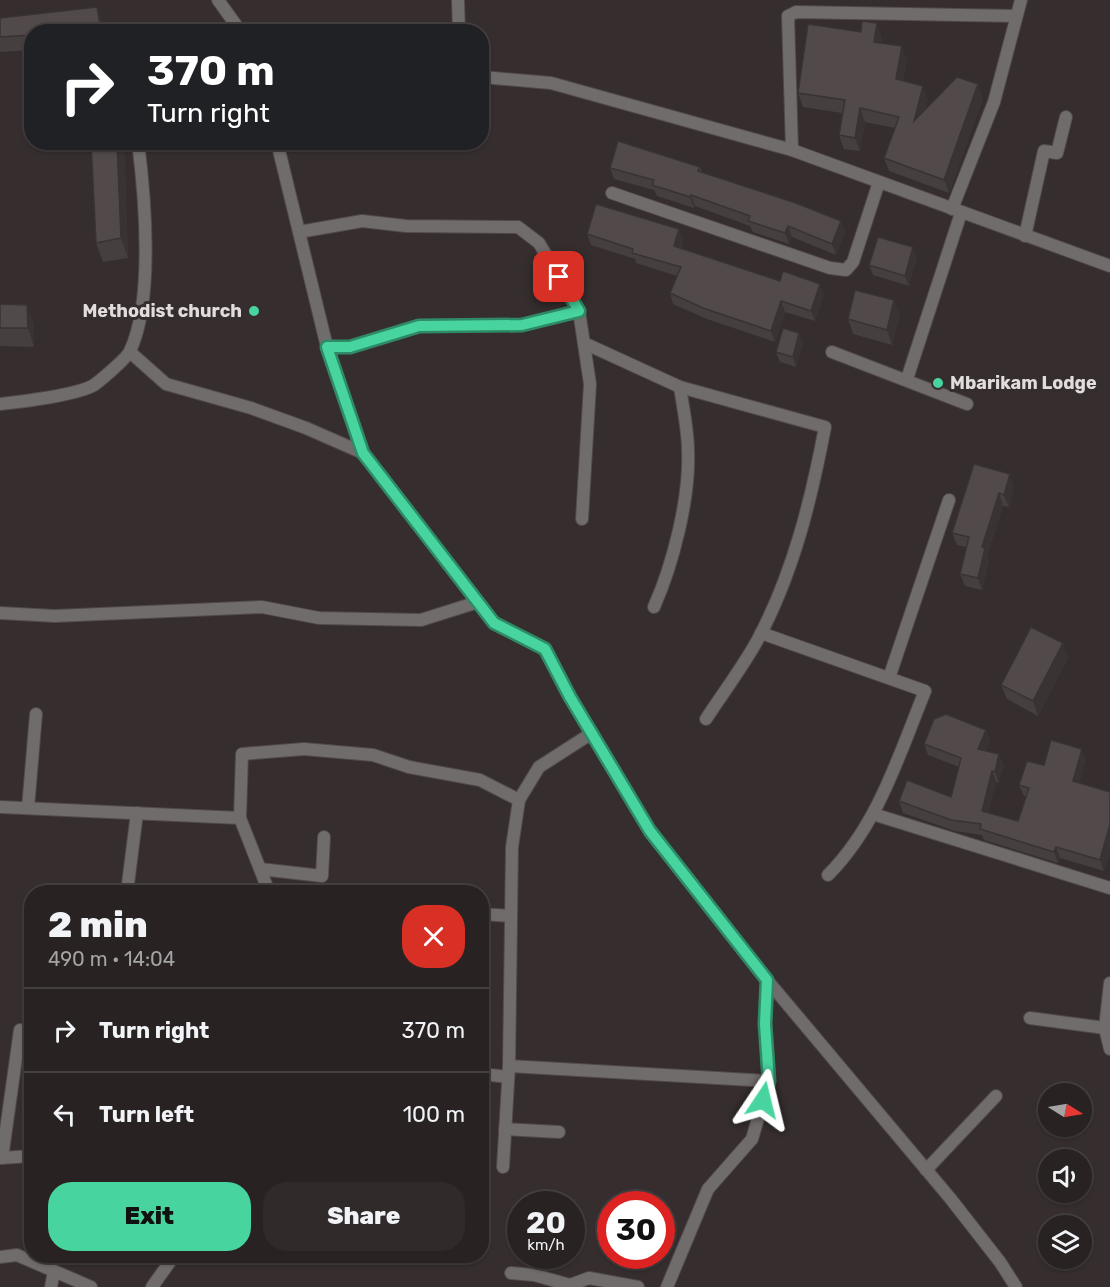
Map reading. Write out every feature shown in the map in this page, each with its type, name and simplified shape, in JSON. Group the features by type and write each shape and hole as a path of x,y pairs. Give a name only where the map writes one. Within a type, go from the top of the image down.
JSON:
{"street":[{"path":"218,0 235,24"},
{"path":"458,0 459,24"},
{"path":"790,0 788,16 792,150"},
{"path":"907,379 957,211 994,102 1021,0"},
{"path":"788,16 796,12 1016,16"},
{"path":"489,77 550,83 792,150 1110,266"},
{"path":"1025,236 1044,151 1057,153 1066,117"},
{"path":"0,404 31,401 93,385 130,352 143,294 146,207 139,150"},
{"path":"279,150 327,347 363,453 494,623 545,649 650,831 767,980 1000,1262 1016,1287"},
{"path":"612,192 830,268 846,270 853,262 879,183"},
{"path":"299,232 362,222 406,226 518,226 539,243 579,311 584,343 590,384 582,519"},
{"path":"327,347 350,347 419,326 522,325 579,311"},
{"path":"584,343 680,387 825,427 811,502 786,579 761,633 706,719"},
{"path":"130,352 166,384 251,408 306,428 363,453"},
{"path":"832,352 967,404"},
{"path":"654,608 670,571 685,488 688,451 680,387"},
{"path":"889,678 949,500"},
{"path":"0,613 55,616 262,606 319,618 421,620 478,602"},
{"path":"761,633 926,691 873,814 843,860 828,875"},
{"path":"28,808 36,714"},
{"path":"503,1167 508,1071 512,847 519,800 539,767 592,733"},
{"path":"266,885 240,818 242,754 304,749 373,755 409,767 480,780 519,800"},
{"path":"0,807 240,818"},
{"path":"128,885 137,813"},
{"path":"873,814 1110,888"},
{"path":"260,869 322,876 324,837"},
{"path":"489,914 511,916"},
{"path":"667,1287 708,1189 752,1139 769,1081 765,1024 767,980"},
{"path":"1110,983 1105,1028 1110,1049"},
{"path":"1030,1018 1105,1028"},
{"path":"20,1030 1,1158 24,1157"},
{"path":"489,1073 508,1071 769,1081"},
{"path":"926,1170 996,1096"},
{"path":"505,1129 559,1132"},
{"path":"0,1257 17,1255 24,1258"},
{"path":"36,1263 91,1287"},
{"path":"153,1287 169,1263"},
{"path":"51,1287 54,1271"},
{"path":"511,1273 534,1275 570,1285 589,1278 638,1287"}],"building":[{"path":"97,7 100,24 24,24 24,36 0,37 0,18"},
{"path":"862,21 877,23 874,42 902,46 896,79 923,86 914,121 957,77 978,84 944,180 884,158 899,117 860,108 855,138 839,135 845,100 798,93 808,24 861,32"},
{"path":"618,141 700,167 698,171 796,203 841,221 832,244 788,226 785,233 748,221 750,216 691,195 690,197 652,185 654,180 610,168"},
{"path":"91,150 117,150 121,238 96,243"},
{"path":"596,204 679,229 674,246 780,281 783,271 820,284 811,311 781,301 771,331 703,308 670,293 681,267 632,253 633,249 587,234"},
{"path":"878,237 913,247 905,276 869,265"},
{"path":"855,290 894,300 887,330 848,319"},
{"path":"0,304 27,305 28,328 0,328"},
{"path":"783,328 799,333 793,357 776,352"},
{"path":"974,464 1010,474 1004,495 999,493 982,547 985,548 978,578 960,574 969,537 952,533"},
{"path":"1031,627 1063,643 1033,701 1001,685"},
{"path":"946,714 986,730 978,749 999,754 995,772 992,771 982,811 1018,821 1029,788 1019,785 1027,761 1044,765 1051,740 1082,749 1073,781 1110,792 1110,824 1100,860 1056,847 1054,852 980,829 981,824 951,820 899,801 907,780 951,797 961,758 924,744 934,719"}],"place":[{"name":"Methodist church","path":"254,311"},
{"name":"Mbarikam Lodge","path":"938,383"}],"route":[{"path":"559,277 579,311 522,325 419,326 350,347 327,347 363,453 494,623 545,649 570,697 650,831 767,980 765,1024 769,1081 763,1100"}]}
